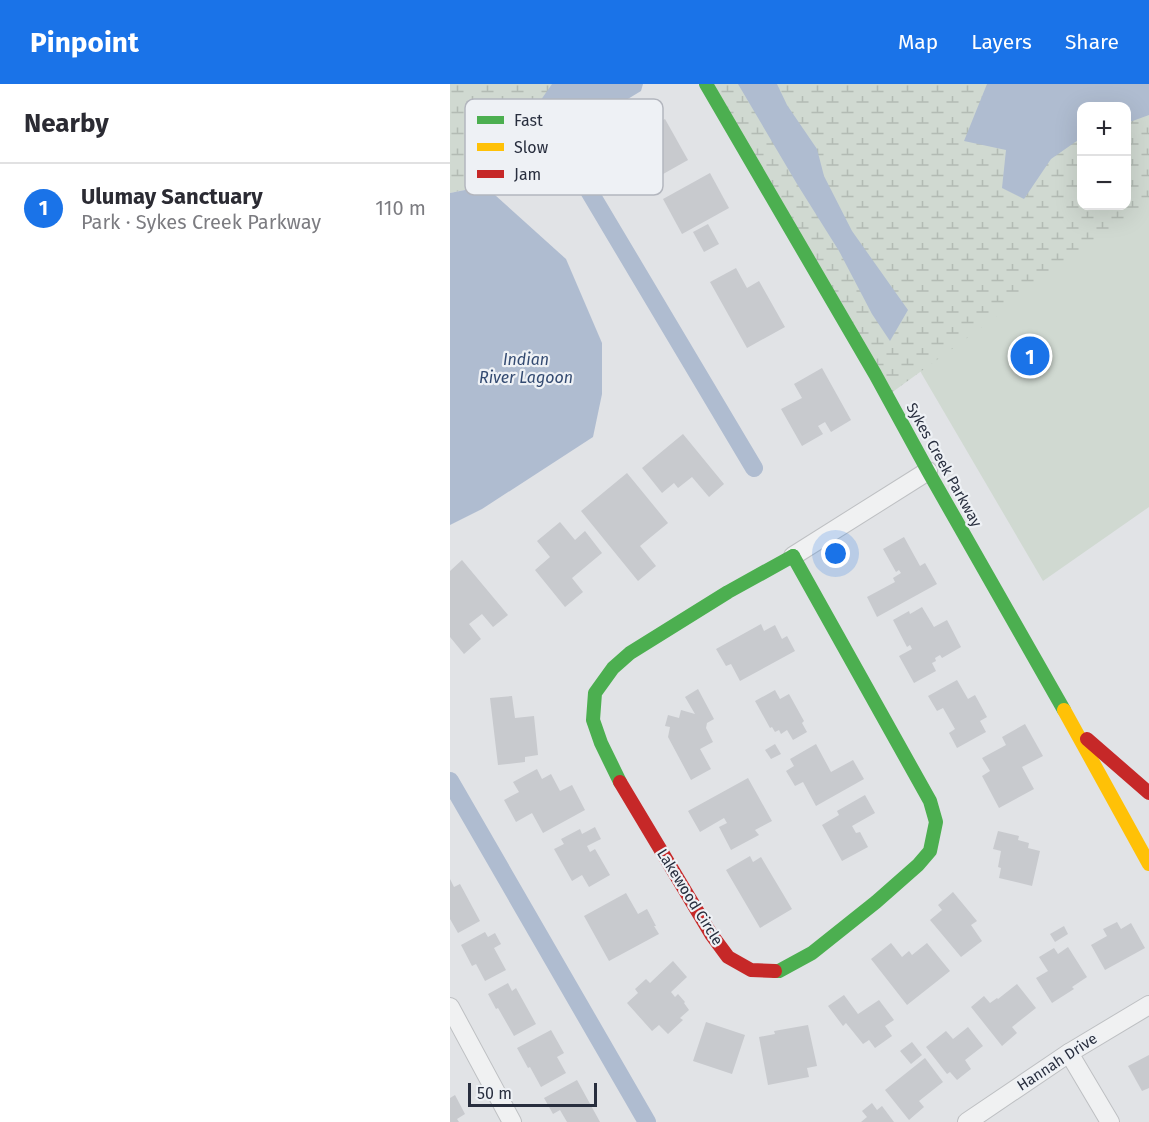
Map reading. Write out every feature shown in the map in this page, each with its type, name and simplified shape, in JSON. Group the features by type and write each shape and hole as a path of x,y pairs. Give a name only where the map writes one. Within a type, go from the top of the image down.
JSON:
{"street":[{"name":"Sykes Creek Parkway","path":"706,84 875,374 1149,864"},
{"name":"Lakewood Circle","path":"793,556 930,801 936,822 930,851 918,865 876,902 812,953 779,971 751,970 728,957 711,934 616,776 593,720 595,693 613,668 630,653 728,592 793,556 928,471"},
{"path":"1073,727 1149,793"},
{"name":"Hannah Drive","path":"967,1122 1069,1053 1149,1005"},
{"path":"450,1007 512,1122"},
{"path":"1069,1053 1110,1122"}],"green space":[{"path":"450,84 578,84 564,99 465,99 465,190 450,193"},
{"path":"706,84 1149,84 1149,206 887,396"},
{"path":"752,84 1149,84 1149,507 1043,581"}],"water":[{"path":"552,84 643,84 641,91 628,99 542,99"},
{"path":"738,84 777,84 787,105 817,149 824,176 852,231 908,310 890,341 872,314 839,251"},
{"path":"987,84 1149,84 1149,115 1131,122 1131,102 1077,102 1077,141 1051,159 1024,199 1002,188 1006,150 964,141"},
{"name":"Indian River Lagoon","path":"465,190 465,195 495,195 566,259 602,343 602,394 593,437 482,509 450,525 450,193"}],"building":[{"path":"665,119 688,160 663,174 663,120"},
{"path":"710,173 729,208 682,234 663,199"},
{"path":"708,224 719,244 704,252 693,232"},
{"path":"736,268 747,288 759,281 785,327 747,348 710,282"},
{"path":"822,368 851,420 831,432 825,422 818,426 823,434 802,446 781,409 802,398 794,384"},
{"path":"683,434 724,484 709,497 692,477 678,488 674,483 662,493 642,468"},
{"path":"627,473 668,523 640,546 656,566 638,581 581,511"},
{"path":"560,522 575,540 585,531 602,553 572,578 583,592 565,607 535,570 550,557 537,541"},
{"path":"904,537 920,566 925,563 937,584 877,617 867,597 895,582 893,578 901,573 899,570 896,572 883,549"},
{"path":"462,560 508,615 493,627 482,614 469,624 481,639 464,654 450,637 450,571"},
{"path":"922,607 934,627 947,620 961,647 942,658 940,655 935,658 936,661 932,663 936,671 914,683 899,656 912,649 910,645 907,647 893,620"},
{"path":"761,624 764,631 775,625 782,639 787,636 795,651 740,681 731,664 726,666 716,649"},
{"path":"957,680 968,699 975,695 987,717 980,721 986,732 957,748 949,733 955,729 943,708 937,711 928,696"},
{"path":"698,689 714,719 707,723 706,728 713,742 700,749 711,769 691,780 668,737 670,727 665,726 668,715 679,718 681,710 695,714 685,697"},
{"path":"775,690 780,699 789,694 804,721 802,723 807,732 793,740 787,730 781,734 779,730 775,732 772,727 770,728 755,701"},
{"path":"512,696 515,718 534,716 538,755 525,757 525,762 498,765 490,698"},
{"path":"1025,724 1043,756 1022,767 1034,789 999,808 982,776 990,771 982,758 1006,745 1002,737"},
{"path":"775,744 781,754 771,759 765,750"},
{"path":"816,744 831,772 853,760 864,779 816,806 803,782 795,786 786,771 794,766 790,759"},
{"path":"537,769 542,779 551,774 560,791 572,785 585,810 543,833 532,813 516,822 504,800 519,792 513,782"},
{"path":"748,778 772,821 755,830 759,835 731,850 719,827 727,823 724,818 700,832 688,811"},
{"path":"865,795 875,813 852,826 856,833 860,832 868,847 842,861 822,825 839,815 837,811"},
{"path":"595,827 601,839 587,846 590,852 595,849 610,875 589,887 582,875 572,881 554,849 564,844 561,839 580,829 582,834"},
{"path":"998,831 1019,836 1018,840 1029,843 1028,848 1040,851 1032,886 999,878 1001,868 998,867 1001,851 993,849"},
{"path":"750,856 753,862 761,857 792,909 760,928 726,870"},
{"path":"450,879 454,887 460,884 480,921 458,933 450,919"},
{"path":"953,892 977,921 971,925 982,941 961,957 930,920 942,910 938,905"},
{"path":"626,893 638,914 647,909 659,934 609,961 584,916"},
{"path":"1117,922 1121,929 1131,923 1145,948 1105,970 1091,945 1107,936 1103,929"},
{"path":"1064,926 1068,934 1055,942 1050,934"},
{"path":"485,932 488,937 495,933 501,944 494,948 506,970 485,981 476,964 472,966 461,945"},
{"path":"891,943 902,957 909,951 912,955 927,943 950,971 907,1005 871,959"},
{"path":"1068,947 1087,977 1072,987 1074,989 1052,1003 1036,978 1048,971 1039,957 1054,948 1058,954"},
{"path":"673,961 687,977 671,992 675,997 678,994 689,1010 680,1018 683,1020 668,1034 659,1025 652,1031 627,1003 638,993 635,989 646,979 650,983"},
{"path":"508,983 512,991 516,988 536,1024 514,1036 488,994"},
{"path":"1017,984 1036,1008 1012,1027 1017,1033 1002,1046 971,1007 984,996 990,1003 998,999"},
{"path":"844,995 858,1014 879,1000 894,1020 885,1026 892,1036 875,1048 869,1040 863,1044 846,1023 843,1026 828,1006"},
{"path":"706,1022 745,1035 732,1074 693,1061"},
{"path":"808,1025 817,1066 807,1068 809,1077 768,1085 759,1037 775,1034 774,1031"},
{"path":"968,1027 983,1046 965,1060 971,1069 957,1080 950,1072 947,1074 926,1047 946,1031 953,1039"},
{"path":"551,1030 564,1053 557,1057 566,1073 541,1087 517,1048"},
{"path":"912,1042 922,1055 911,1064 900,1051"},
{"path":"1149,1055 1149,1088 1142,1091 1128,1066"},
{"path":"925,1058 943,1082 919,1101 924,1107 909,1120 885,1090"},
{"path":"577,1080 600,1122 567,1122 560,1110 553,1114 544,1098"},
{"path":"455,1095 465,1114 457,1119 459,1122 450,1122 450,1098"},
{"path":"872,1103 877,1110 882,1106 894,1122 861,1122 867,1117 862,1111"}],"waterway":[{"path":"591,195 754,468"},
{"path":"450,781 647,1122"}],"traffic: fast":[{"path":"706,84 875,374 1064,710"},
{"path":"775,971 812,953 918,865 930,851 936,822 930,801 793,556"},
{"path":"620,782 601,743 593,720 595,693 613,668 630,653 728,592 793,556"}],"traffic: slow":[{"path":"1064,710 1149,864"}],"traffic: jam":[{"path":"1087,739 1149,793"},
{"path":"620,782 711,934 728,957 751,970 775,971"}],"place":[{"name":"Ulumay Sanctuary","path":"1030,356"}]}
